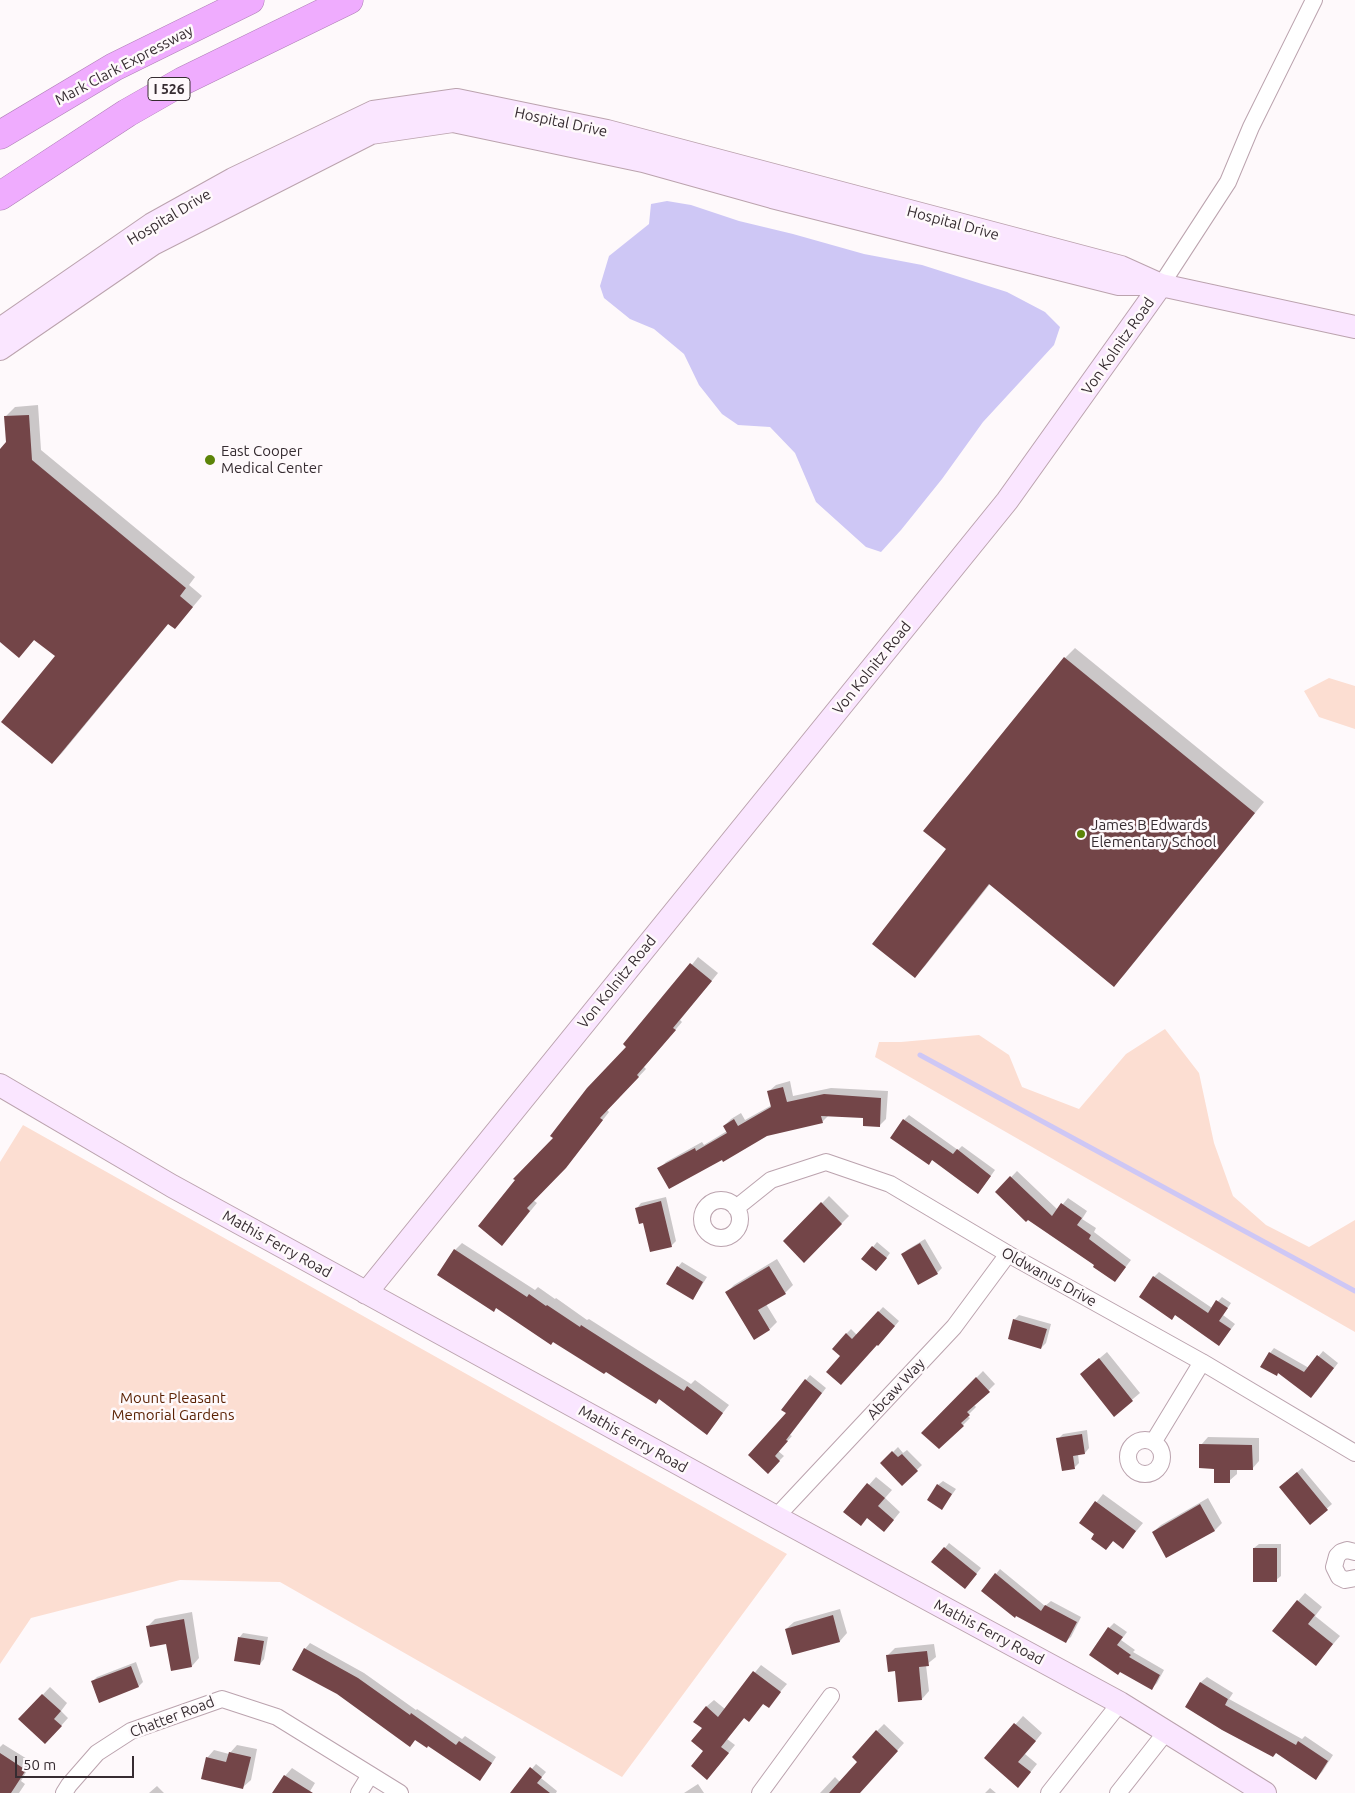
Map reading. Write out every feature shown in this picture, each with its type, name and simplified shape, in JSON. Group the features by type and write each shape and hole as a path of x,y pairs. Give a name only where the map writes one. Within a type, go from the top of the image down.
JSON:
{"highway":[{"name":"Mark Clark Expressway","path":"0,135 114,68 250,0"},
{"name":"I 526","path":"0,196 119,118 184,81 349,0"}],"street":[{"name":"Von Kolnitz Road","path":"366,1293 1007,501 1161,284 1228,182 1251,128 1314,0"},
{"name":"Hospital Drive","path":"0,329 152,224 233,180 373,112 457,100 625,136 1121,267 1161,284 1355,327"},
{"name":"Hospital Drive","path":"0,349 153,244 362,137 371,133 452,121 644,161 772,197 1119,284 1161,284"},
{"name":"Mathis Ferry Road","path":"0,1085 172,1186 1120,1703 1265,1793"},
{"name":"Oldwanus Drive","path":"736,1208 771,1180 826,1162 890,1184 1008,1254 1202,1362 1355,1453"},
{"name":"Abcaw Way","path":"776,1517 954,1327 1008,1254"},
{"path":"1154,1441 1202,1362"},
{"path":"1355,1552 1346,1550 1341,1552 1337,1556 1334,1567 1339,1577 1345,1580 1355,1578"},
{"path":"760,1793 831,1696"},
{"name":"Chatter Road","path":"64,1793 97,1753 131,1731 222,1699 277,1717 400,1793"},
{"path":"1049,1793 1120,1703"},
{"path":"1118,1793 1166,1732"},
{"path":"359,1793 370,1774"}],"green space":[{"path":"1329,678 1355,686 1355,729 1319,717 1304,691"},
{"path":"1165,1029 1199,1073 1214,1143 1233,1196 1266,1225 1309,1247 1355,1220 1355,1332 875,1057 879,1042 901,1042 979,1035 1009,1055 1022,1087 1079,1109 1126,1054"},
{"name":"Mount Pleasant Memorial Gardens","path":"23,1125 787,1554 622,1777 280,1582 180,1580 31,1618 0,1664 0,1162"}],"shaded area":[{"path":"667,201 691,205 739,221 864,254 922,265 1007,292 1045,312 1060,327 1054,345 983,422 942,479 881,552 866,547 816,502 795,453 770,427 738,425 722,414 699,385 684,354 654,329 630,319 604,298 600,286 609,256 649,224 651,204"}],"building":[{"path":"29,415 32,460 186,588 180,596 193,607 175,629 168,624 52,764 1,722 55,656 34,640 19,658 0,642 0,449 6,442 4,416"},
{"path":"1064,657 1255,813 1114,987 989,884 915,978 872,944 946,849 923,831"},
{"path":"690,963 712,981 673,1028 676,1030 637,1075 639,1077 600,1118 603,1120 566,1168 527,1208 530,1211 502,1246 478,1226 515,1180 513,1179 553,1138 550,1136 587,1088 626,1047 623,1044"},
{"path":"783,1087 787,1102 824,1094 881,1098 880,1127 863,1126 863,1118 821,1116 823,1123 767,1136 723,1162 722,1160 669,1189 657,1168 695,1148 696,1151 727,1133 723,1126 734,1119 738,1126 771,1107 767,1091"},
{"path":"903,1119 953,1154 957,1149 991,1176 978,1194 932,1160 929,1165 890,1138"},
{"path":"1010,1176 1052,1216 1061,1203 1082,1218 1077,1225 1091,1235 1089,1239 1126,1267 1115,1282 1093,1267 1094,1265 1028,1220 1026,1222 995,1192"},
{"path":"661,1201 672,1247 650,1252 643,1223 639,1224 635,1208"},
{"path":"821,1202 842,1224 804,1263 783,1241"},
{"path":"920,1243 938,1274 918,1285 901,1254"},
{"path":"872,1246 887,1258 876,1271 861,1259"},
{"path":"454,1249 527,1297 529,1294 580,1327 581,1325 684,1391 687,1386 723,1413 707,1435 659,1399 656,1404 606,1372 604,1374 553,1342 551,1345 496,1308 494,1312 437,1275"},
{"path":"677,1266 703,1282 693,1300 666,1284"},
{"path":"769,1266 786,1294 758,1310 770,1330 754,1340 725,1292"},
{"path":"1153,1276 1208,1313 1216,1300 1228,1308 1219,1321 1231,1329 1219,1346 1175,1315 1172,1320 1139,1297"},
{"path":"878,1311 895,1326 841,1385 826,1372 840,1356 832,1349 846,1333 852,1339"},
{"path":"1013,1319 1047,1329 1041,1349 1008,1339"},
{"path":"1269,1352 1304,1372 1317,1355 1334,1368 1311,1398 1278,1373 1277,1376 1260,1367"},
{"path":"1099,1358 1133,1401 1114,1417 1080,1374"},
{"path":"976,1377 990,1392 967,1412 970,1415 961,1423 964,1426 939,1449 921,1433"},
{"path":"805,1379 822,1393 775,1456 780,1461 768,1474 748,1455 786,1413 781,1410"},
{"path":"1082,1434 1085,1454 1073,1456 1075,1469 1062,1471 1056,1438"},
{"path":"1199,1444 1252,1445 1253,1470 1230,1470 1230,1483 1214,1483 1214,1469 1199,1468"},
{"path":"892,1451 898,1457 902,1454 918,1471 902,1486 880,1463"},
{"path":"1297,1472 1328,1510 1310,1525 1279,1487"},
{"path":"867,1483 885,1498 878,1506 894,1520 884,1532 867,1518 861,1526 843,1512"},
{"path":"937,1484 952,1494 942,1510 927,1500"},
{"path":"1095,1501 1136,1531 1123,1549 1113,1541 1106,1550 1091,1539 1094,1534 1079,1523"},
{"path":"1200,1504 1215,1531 1166,1558 1152,1532"},
{"path":"944,1547 977,1574 965,1589 931,1562"},
{"path":"1253,1548 1277,1548 1277,1582 1253,1582"},
{"path":"995,1573 1041,1611 1045,1605 1077,1622 1066,1643 1016,1616 1015,1618 981,1591"},
{"path":"1297,1600 1315,1615 1308,1624 1333,1644 1316,1666 1272,1631"},
{"path":"833,1615 840,1642 792,1655 785,1629"},
{"path":"184,1619 192,1667 171,1671 166,1644 150,1647 146,1626"},
{"path":"1108,1627 1123,1637 1117,1645 1131,1655 1129,1657 1160,1675 1152,1690 1120,1672 1118,1675 1089,1655"},
{"path":"238,1637 264,1641 260,1665 234,1661"},
{"path":"304,1648 358,1678 456,1745 459,1741 492,1763 480,1781 428,1746 427,1748 415,1740 410,1747 337,1694 292,1670"},
{"path":"927,1651 929,1666 919,1667 922,1700 898,1702 895,1671 888,1672 886,1655"},
{"path":"131,1666 139,1687 99,1703 91,1681"},
{"path":"753,1671 781,1692 769,1708 763,1704 749,1722 744,1718 721,1747 729,1753 707,1780 691,1766 703,1751 691,1741 702,1728 693,1722 706,1706 718,1717"},
{"path":"1200,1682 1228,1699 1225,1705 1296,1745 1298,1741 1328,1761 1316,1780 1276,1753 1273,1757 1222,1730 1185,1707"},
{"path":"42,1694 61,1711 54,1719 62,1726 45,1744 18,1719"},
{"path":"1014,1723 1036,1741 1018,1762 1031,1772 1018,1788 984,1758"},
{"path":"876,1730 898,1751 860,1793 829,1793 857,1762 852,1757"},
{"path":"229,1752 251,1757 243,1789 201,1779 206,1757 226,1762"},
{"path":"0,1753 26,1770 11,1793 0,1793"},
{"path":"530,1767 542,1777 537,1783 550,1793 510,1793"},
{"path":"284,1775 313,1793 272,1793"}],"waterway":[{"path":"920,1055 1355,1291"}],"place":[{"name":"East Cooper Medical Center","path":"210,460"},
{"name":"James B Edwards Elementary School","path":"1081,834"}]}
